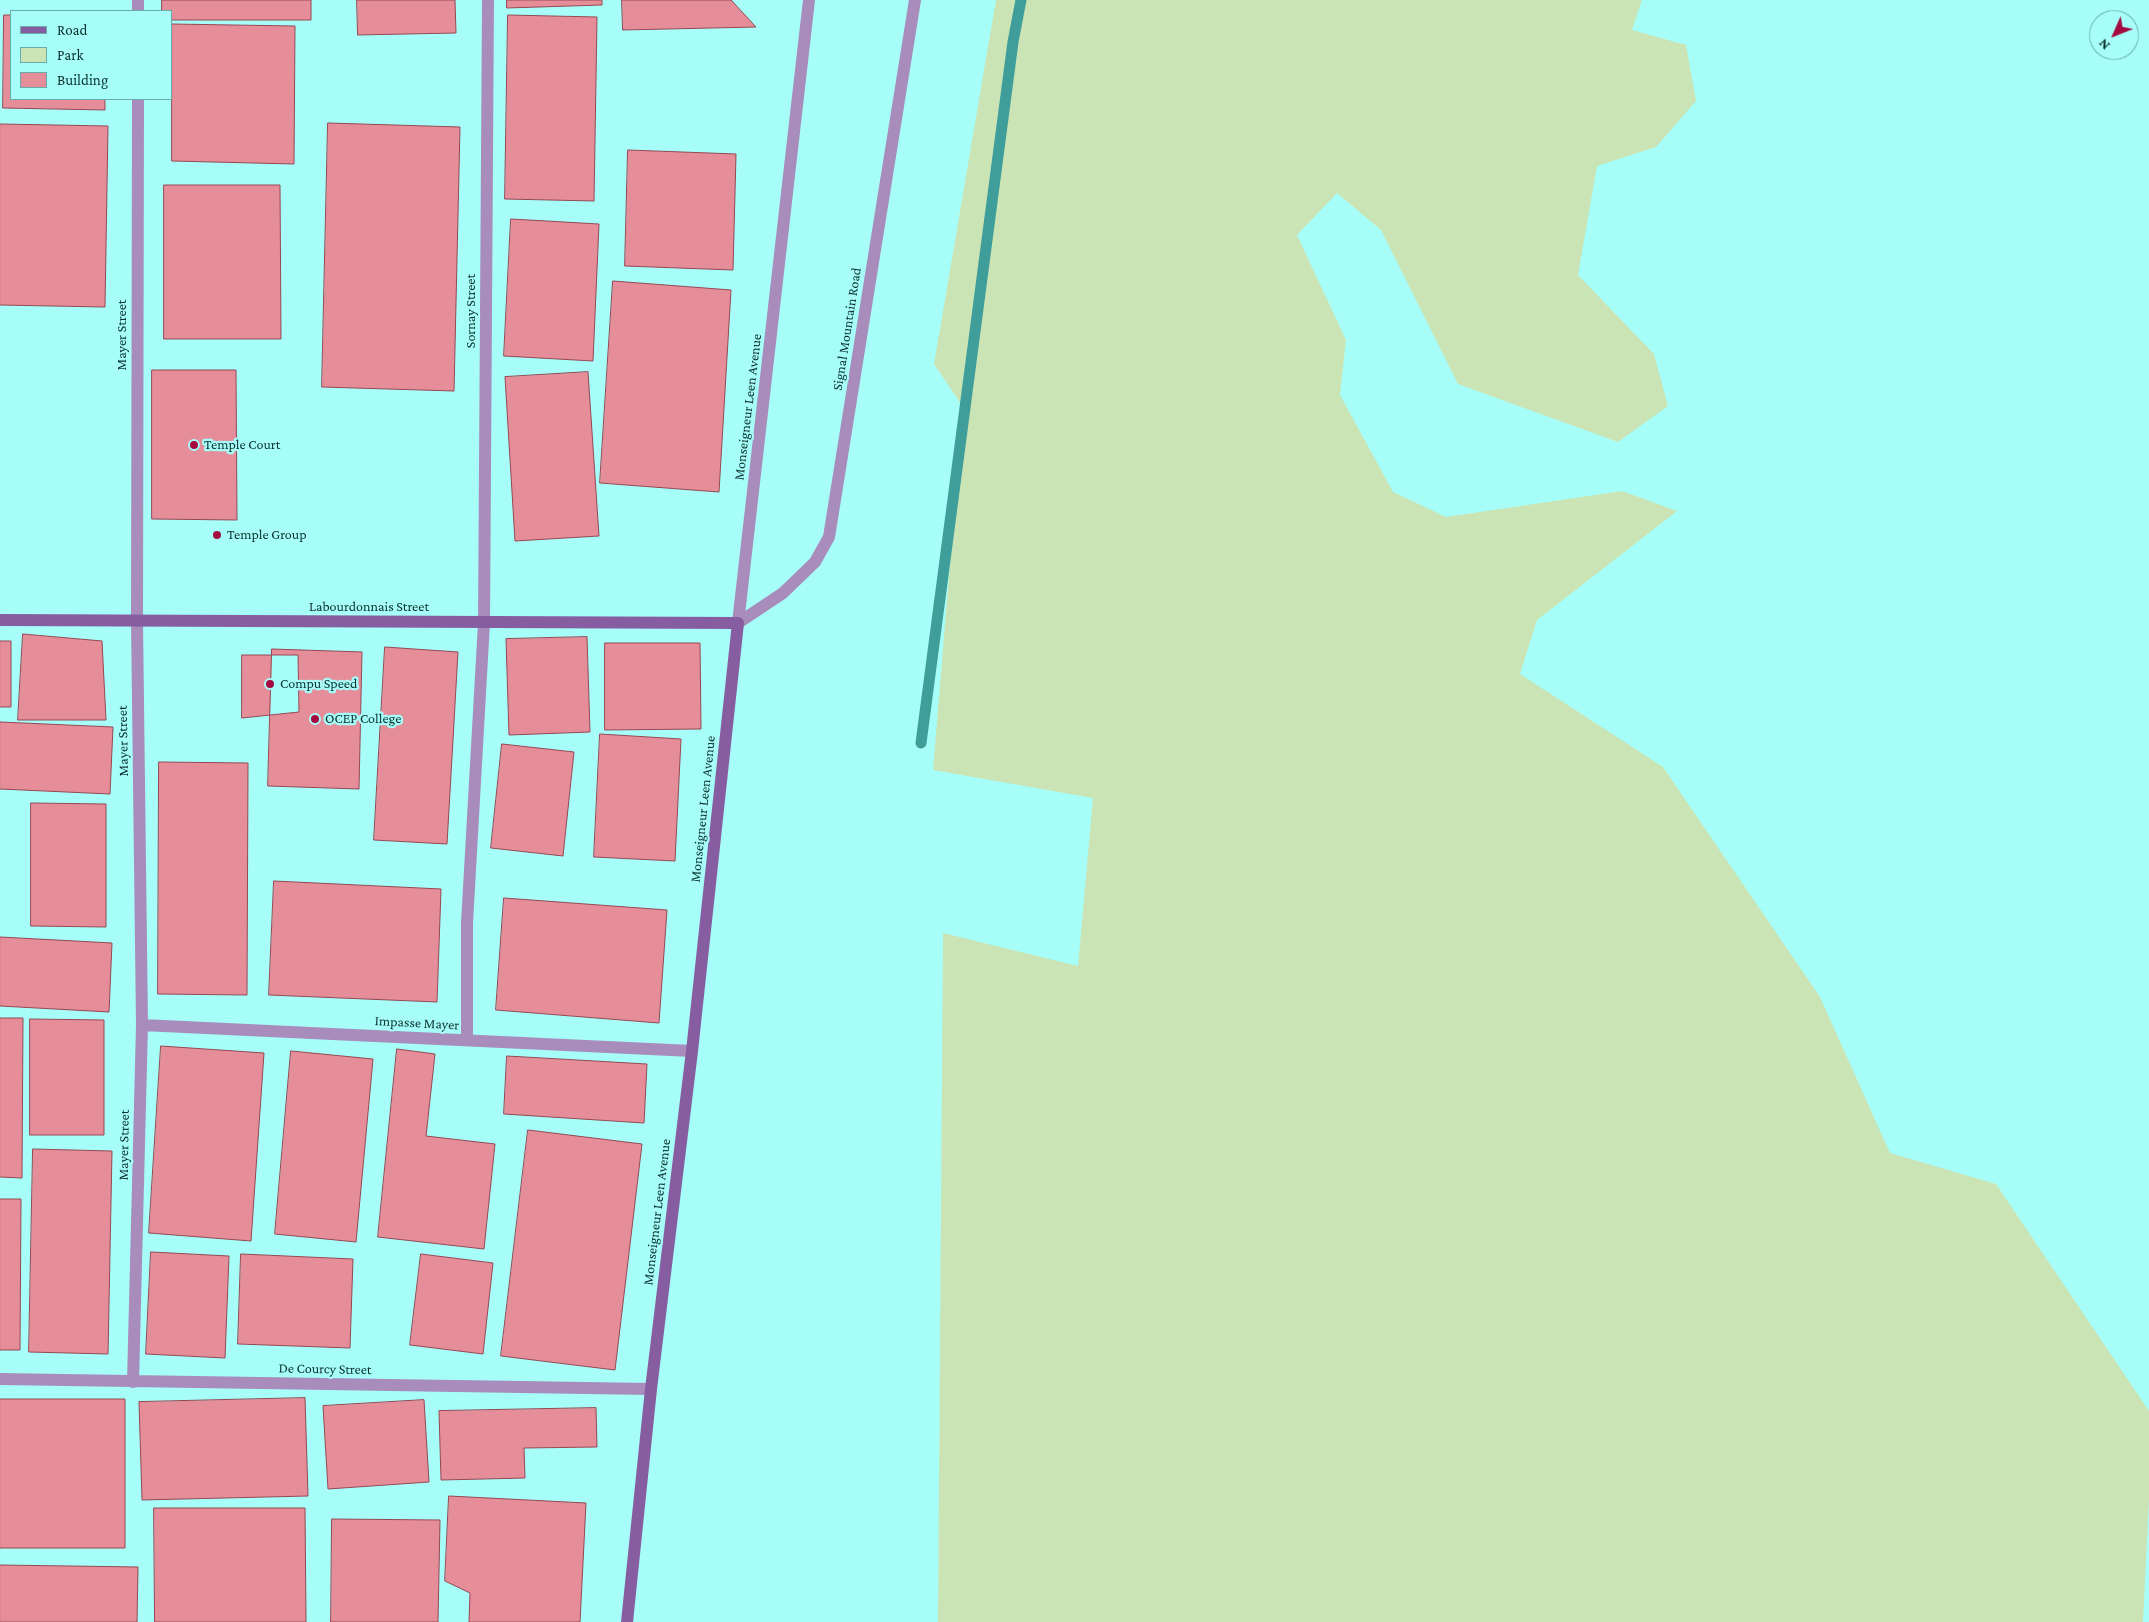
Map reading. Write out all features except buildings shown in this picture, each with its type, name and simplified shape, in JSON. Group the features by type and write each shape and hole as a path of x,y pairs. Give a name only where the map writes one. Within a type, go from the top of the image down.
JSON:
{"main road":[{"name":"Labourdonnais Street","path":"0,620 738,623"},
{"name":"Monseigneur Leen Avenue","path":"627,1622 651,1389 692,1051 738,623"}],"street":[{"name":"Sornay Street","path":"467,1040 467,923 484,623 488,0"},
{"name":"Monseigneur Leen Avenue","path":"738,623 809,0"},
{"name":"Signal Mountain Road","path":"738,623 783,594 815,562 829,537 915,0"},
{"name":"Mayer Street","path":"133,1382 142,1025 137,621 138,100"},
{"name":"Impasse Mayer","path":"142,1025 692,1051"},
{"name":"De Courcy Street","path":"0,1379 651,1389"}],"green space":[{"path":"996,0 1642,0 1632,30 1686,45 1696,101 1656,147 1597,166 1578,275 1654,354 1668,406 1618,442 1458,384 1381,230 1337,193 1297,235 1346,340 1340,395 1393,492 1446,517 1622,491 1677,511 1537,620 1520,674 1663,767 1820,997 1890,1153 1996,1184 2149,1411 2149,1498 2143,1622 938,1622 943,933 1078,966 1093,798 933,770 963,407 934,364"}],"waterway":[{"path":"921,743 1013,42 1021,0"}],"place":[{"name":"Temple Court","path":"194,445"},
{"name":"Temple Group","path":"217,535"},
{"name":"Compu Speed","path":"270,684"},
{"name":"OCEP College","path":"315,719"}]}
